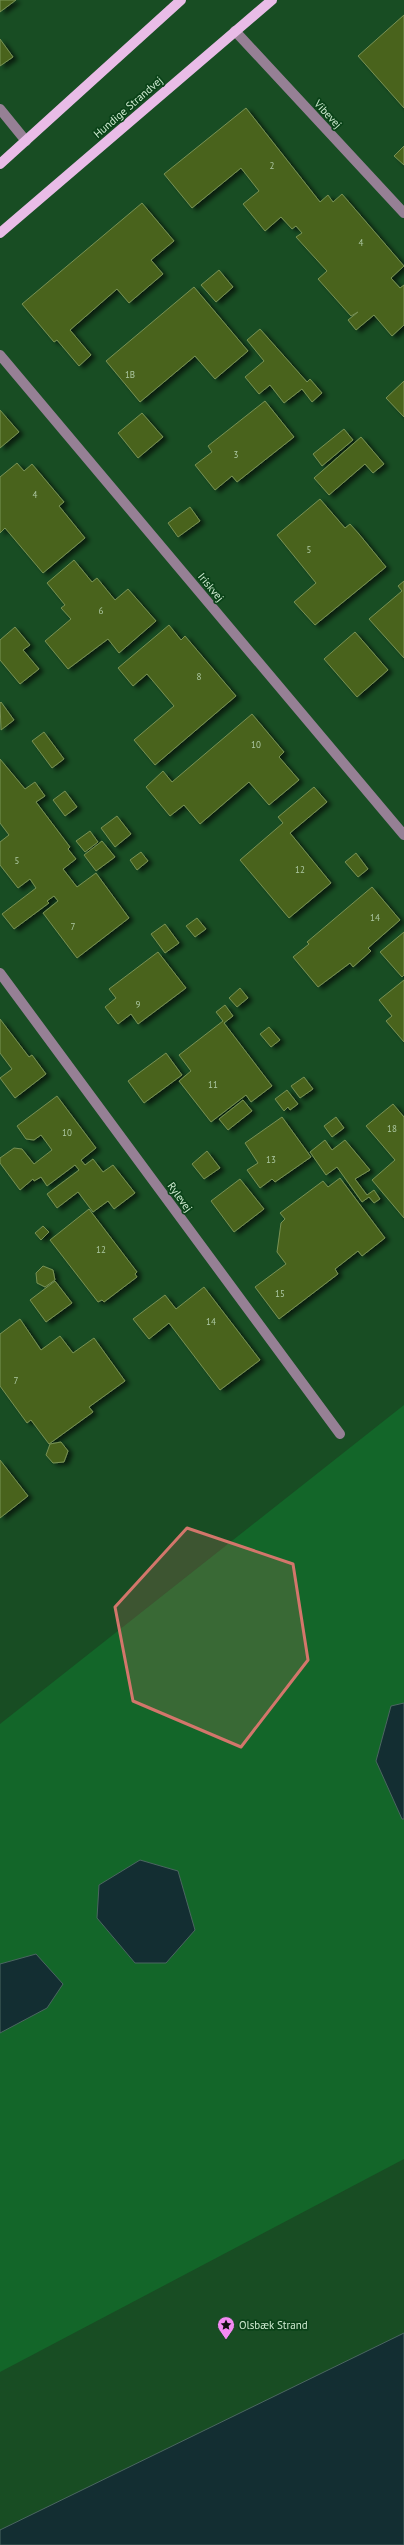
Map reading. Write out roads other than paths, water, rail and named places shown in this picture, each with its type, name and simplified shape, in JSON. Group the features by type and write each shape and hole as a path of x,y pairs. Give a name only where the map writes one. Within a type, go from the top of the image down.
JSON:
{"main road":[{"path":"0,164 181,0"},
{"name":"Hundige Strandvej","path":"0,233 272,0"}],"street":[{"name":"Vibevej","path":"235,31 404,213"},
{"path":"0,109 26,141"},
{"name":"Iriskvej","path":"0,355 404,835"},
{"name":"Rylevej","path":"0,973 340,1434"}],"water":[{"path":"404,1703 404,1819 402,1819 376,1761 391,1706"},
{"path":"140,1860 178,1871 195,1930 166,1963 135,1963 97,1918 99,1885"},
{"path":"36,1954 63,1984 47,2008 0,2033 0,1964"},
{"path":"404,2333 404,2545 0,2545 0,2530"}],"place":[{"name":"Olsbæk Strand","path":"226,2340"}]}
